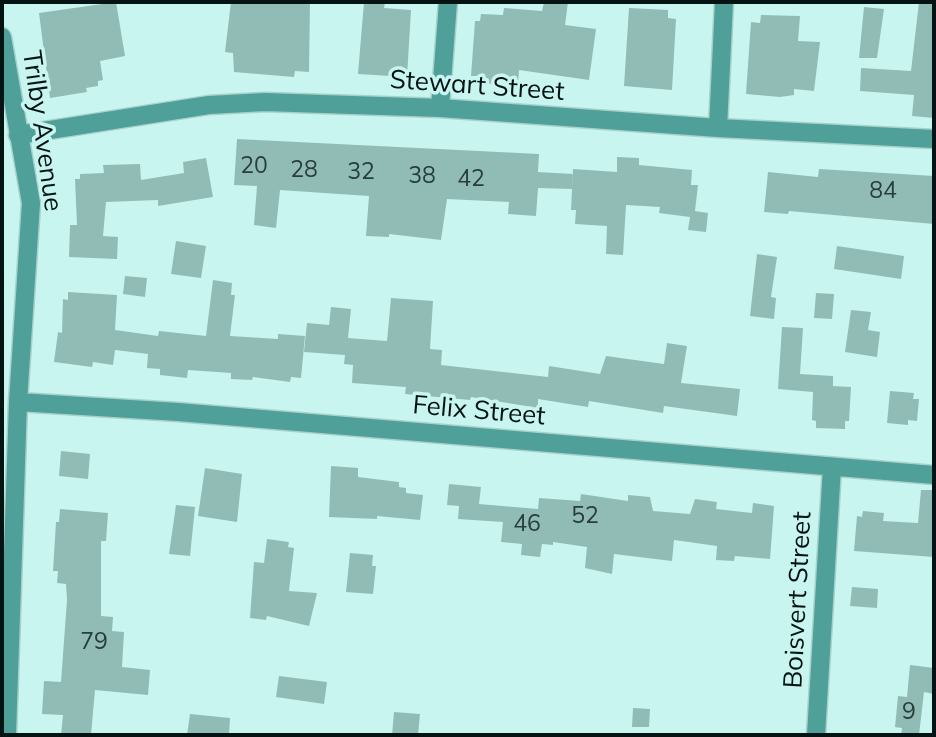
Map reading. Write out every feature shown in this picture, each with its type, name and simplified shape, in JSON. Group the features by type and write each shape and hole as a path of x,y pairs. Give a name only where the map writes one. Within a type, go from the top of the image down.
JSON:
{"street":[{"path":"440,108 447,2"},
{"path":"718,128 724,2"},
{"name":"Trilby Avenue","path":"2,37 31,203 18,402 7,735"},
{"name":"Stewart Street","path":"18,135 209,105 265,102 440,108 718,128 934,139"},
{"name":"Felix Street","path":"18,402 191,413 934,475"},
{"name":"Boisvert Street","path":"816,735 832,467"}],"building":[{"path":"116,2 125,56 100,61 103,80 98,81 98,86 86,88 87,92 50,98 39,13"},
{"path":"231,2 310,2 309,72 295,71 294,77 234,72 233,53 225,52"},
{"path":"364,2 385,2 384,8 411,10 407,77 358,74"},
{"path":"544,2 568,2 565,25 596,29 589,80 519,70 518,85 476,83 477,76 471,76 475,21 480,21 481,14 503,15 504,8 542,11"},
{"path":"919,2 934,2 934,118 912,116 914,95 860,91 861,68 911,71"},
{"path":"864,7 884,9 877,58 859,58"},
{"path":"629,8 668,10 668,18 676,19 672,90 624,86"},
{"path":"761,15 800,16 798,41 820,42 814,91 794,89 794,95 780,97 746,94 751,22 760,23"},
{"path":"237,139 539,154 538,172 573,174 572,189 538,188 536,216 508,214 509,202 447,199 441,240 389,234 389,237 366,236 369,196 280,190 276,228 254,225 257,186 234,185"},
{"path":"617,157 639,158 639,165 692,170 691,185 698,185 695,211 708,213 706,232 688,230 690,217 659,213 660,207 626,205 623,255 606,254 607,226 575,224 576,210 571,210 573,169 617,172"},
{"path":"206,158 213,197 158,206 158,200 106,202 103,236 118,237 117,259 69,257 70,225 77,225 75,179 80,179 80,174 104,173 103,165 140,164 141,180 184,173 183,162"},
{"path":"819,169 934,176 934,224 789,211 788,214 764,212 768,172 818,177"},
{"path":"176,241 206,246 201,278 171,274"},
{"path":"837,246 904,256 901,279 834,269"},
{"path":"757,254 777,257 771,297 776,298 774,319 750,316"},
{"path":"125,276 147,278 145,297 123,294"},
{"path":"213,280 232,283 231,295 235,295 230,336 278,339 278,334 305,336 301,378 291,377 290,382 253,377 252,380 231,379 231,373 188,370 187,378 160,375 160,369 147,368 148,354 115,350 113,365 93,362 92,367 54,362 58,332 62,333 63,299 68,300 68,292 117,295 115,330 158,336 159,331 206,336"},
{"path":"816,293 834,294 832,319 814,318"},
{"path":"391,298 433,301 430,349 442,350 441,365 548,377 549,366 600,374 606,356 664,364 667,343 687,346 681,383 740,389 737,416 664,406 663,413 589,401 588,407 538,399 538,408 471,397 470,400 405,394 406,387 352,383 353,365 344,364 345,355 304,352 307,323 329,325 331,307 351,309 348,338 387,341"},
{"path":"851,310 871,312 868,330 880,332 877,357 845,352"},
{"path":"782,327 803,328 800,374 833,376 833,386 851,387 849,421 845,421 845,429 816,428 816,421 812,420 813,392 778,389"},
{"path":"890,391 914,393 913,399 919,399 917,421 908,420 908,425 887,423"},
{"path":"61,451 90,454 88,479 59,476"},
{"path":"331,466 358,468 358,477 399,482 399,487 406,488 406,493 423,495 420,520 377,516 377,519 329,517"},
{"path":"205,468 242,474 237,522 198,516"},
{"path":"449,484 481,487 479,504 538,509 539,498 580,501 581,494 628,501 628,495 650,497 653,511 690,514 695,499 717,502 716,509 752,513 753,503 774,506 770,559 735,556 734,561 716,560 717,546 674,540 672,561 614,554 612,574 585,568 587,547 553,542 553,545 542,544 540,557 521,555 522,544 501,542 503,522 458,519 459,506 447,505"},
{"path":"921,490 934,490 934,557 854,551 857,516 862,517 863,511 884,513 883,521 918,523"},
{"path":"176,505 195,507 190,556 169,554"},
{"path":"60,509 108,513 106,541 101,541 101,616 113,617 112,631 124,632 122,667 150,670 148,695 95,690 91,735 61,735 63,715 42,714 44,681 61,682 66,584 57,583 58,571 53,571 56,522 59,522"},
{"path":"267,539 289,542 288,547 294,548 289,591 317,593 309,626 267,616 266,620 250,618 254,562 264,563"},
{"path":"350,553 373,555 372,566 376,566 373,594 346,592"},
{"path":"852,587 878,589 877,608 850,606"},
{"path":"910,665 934,668 934,694 924,692 919,735 901,735 902,728 895,727 898,696 907,697"},
{"path":"279,676 327,682 324,704 276,697"},
{"path":"633,708 650,709 649,727 632,727"},
{"path":"394,712 420,714 418,735 392,735"},
{"path":"190,714 230,718 229,735 187,735"}]}
